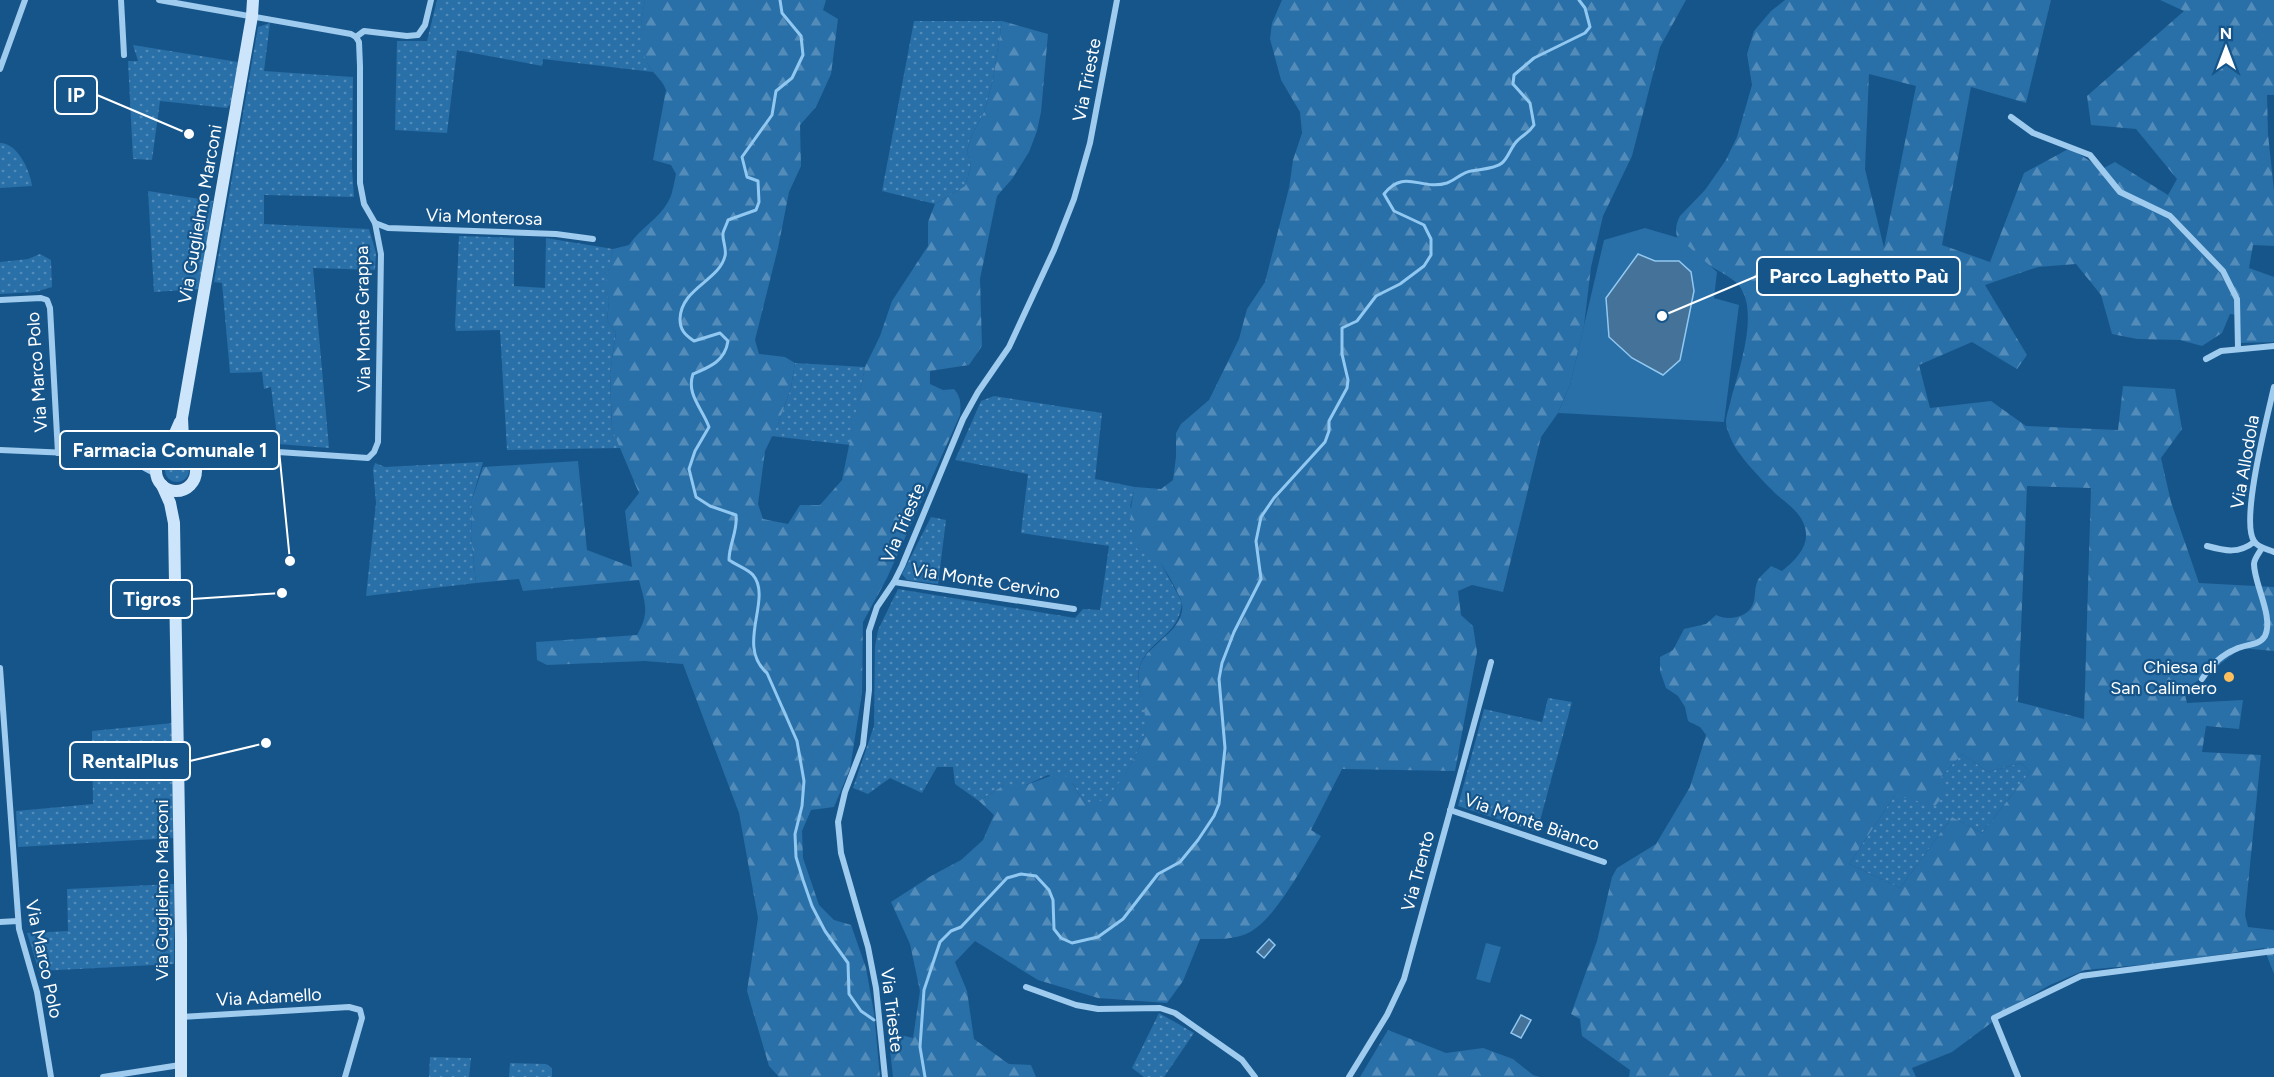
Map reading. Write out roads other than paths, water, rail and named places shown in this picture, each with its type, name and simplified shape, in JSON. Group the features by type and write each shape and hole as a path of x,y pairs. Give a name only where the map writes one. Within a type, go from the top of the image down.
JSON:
{"street":[{"path":"0,69 25,0"},
{"path":"121,0 124,55"},
{"path":"159,0 351,34 356,37 364,31 417,35 424,26 431,0"},
{"name":"Via Guglielmo Marconi","path":"189,456 183,439 182,418 253,0"},
{"name":"Via Trieste","path":"885,1077 876,988 868,947 841,854 838,822 845,792 863,745 868,700 869,631 877,607 894,582 963,419 978,392 1009,347 1054,250 1074,199 1090,143 1117,0"},
{"name":"Via Monte Grappa","path":"218,455 278,452 368,458 374,452 378,442 381,254 375,223 364,204 360,183 360,66 359,42 356,37"},
{"path":"2011,117 2033,133 2090,154 2120,192 2170,216 2223,271 2237,299 2238,348"},
{"name":"Via Monterosa","path":"375,223 397,229 556,234 593,239"},
{"name":"Via Marco Polo","path":"0,300 41,298 47,300 50,308 57,453"},
{"path":"2206,359 2221,351 2274,346"},
{"name":"Via Allodola","path":"2254,542 2250,532 2251,496 2274,387"},
{"name":"Via Guglielmo Marconi","path":"163,456 182,418"},
{"path":"0,450 123,457 163,456 177,451 189,456 218,455"},
{"path":"123,457 159,479 168,489 182,490 188,486 201,467 218,455"},
{"path":"159,479 156,468 163,456"},
{"path":"189,456 194,463 195,475"},
{"name":"Via Guglielmo Marconi","path":"159,479 170,503 174,523 181,1071"},
{"name":"Via Guglielmo Marconi","path":"174,523 182,490"},
{"path":"2207,546 2224,551 2238,551 2246,549 2254,542 2274,552"},
{"path":"2202,679 2219,659 2246,645 2258,643 2266,635 2268,622 2254,562 2262,548"},
{"name":"Via Monte Cervino","path":"894,582 1074,609"},
{"name":"Via Trento","path":"1349,1077 1387,1015 1404,979 1491,662"},
{"name":"Via Marco Polo","path":"0,668 18,921 37,992 51,1077"},
{"name":"Via Monte Bianco","path":"1450,810 1604,862"},
{"path":"0,922 18,921"},
{"path":"2018,1077 1994,1017 2081,976 2274,951"},
{"path":"1026,987 1076,1005 1098,1009 1160,1008 1175,1013 1242,1060 1255,1077"},
{"name":"Via Adamello","path":"180,1017 349,1007 360,1010 362,1018 345,1077"},
{"path":"103,1077 181,1071"}],"waterway":[{"path":"780,0 782,13 801,36 803,55 792,78 776,91 772,115 742,157 747,177 758,181 759,202 756,210 728,220 723,233 725,256 721,265 693,292 682,308 681,326 691,339 694,341 720,333 728,341 724,354 720,358 711,366 693,374 691,381 693,395 709,427 695,451 689,469 696,497 710,506 736,515 736,527 729,560 751,573 758,585 754,649 758,662 767,673 797,741 804,781 802,806 795,834 796,857 812,906 825,931 848,963 849,994 861,1011 874,1020"},
{"path":"925,1077 920,1047 924,990 940,942 951,931 961,927 1007,878 1021,874 1036,876 1049,890 1053,900 1054,929 1061,938 1072,943 1098,937 1123,919 1158,874 1180,862 1214,816 1219,804 1225,748 1219,679 1222,663 1234,632 1261,579 1256,541 1261,517 1274,498 1325,442 1329,431 1329,421 1347,388 1348,380 1342,354 1342,328 1357,321 1376,296 1400,284 1424,266 1431,255 1431,239 1424,225 1394,211 1384,194 1391,186 1399,182 1438,185 1468,172 1492,168 1502,163 1516,142 1534,125 1530,103 1513,84 1514,75 1534,58 1585,33 1590,27 1585,8 1579,0"}],"place":[{"name":"IP","path":"189,134"},
{"name":"Parco Laghetto Paù","path":"1662,316"},
{"name":"Farmacia Comunale 1","path":"290,561"},
{"name":"Tigros","path":"282,593"},
{"name":"Chiesa di San Calimero","path":"2229,677"},
{"name":"RentalPlus","path":"266,743"}]}
